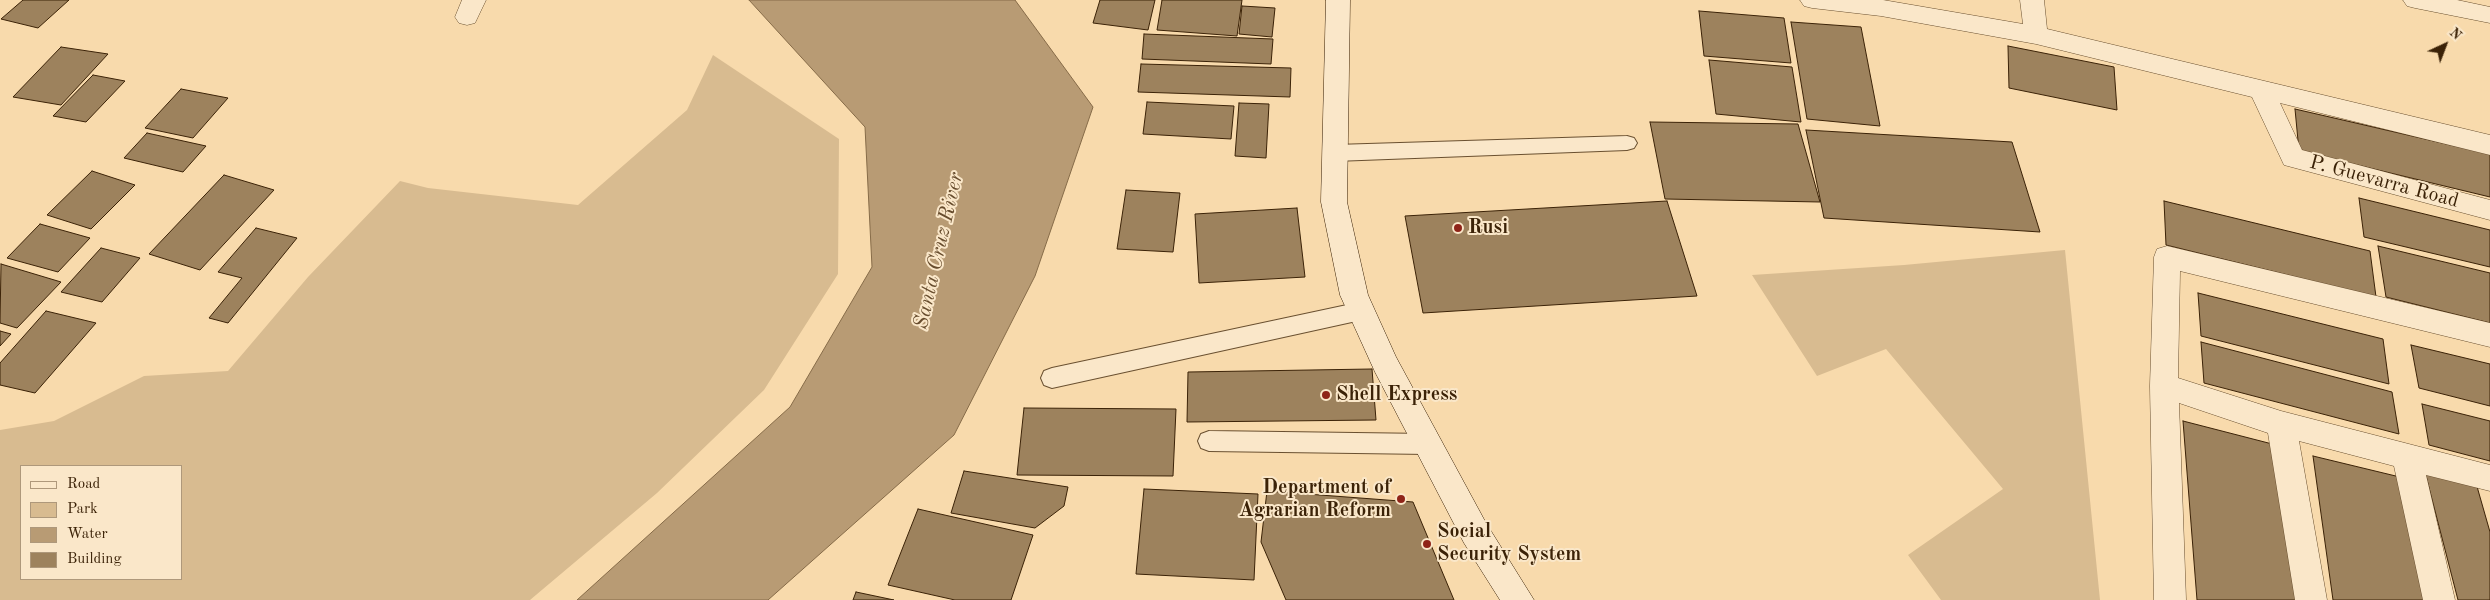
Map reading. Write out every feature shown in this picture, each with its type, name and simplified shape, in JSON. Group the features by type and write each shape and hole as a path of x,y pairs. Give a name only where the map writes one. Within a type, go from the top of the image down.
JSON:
{"street":[{"path":"1338,0 1334,202 1354,295 1385,363 1475,533 1518,600"},
{"path":"1812,0 1881,8 2036,35 2490,145"},
{"path":"2032,0 2036,35"},
{"path":"2415,0 2490,15"},
{"name":"P. Guevarra Road","path":"2262,89 2271,114 2293,158 2490,210"},
{"path":"2170,600 2164,386 2167,257 2490,335"},
{"path":"2164,386 2281,424 2490,478"},
{"path":"2281,424 2311,600"},
{"path":"2407,458 2439,600"}],"lane":[{"path":"1334,153 1627,143"},
{"path":"1052,378 1361,311"},
{"path":"1209,441 1428,444"}],"green space":[{"path":"713,55 839,139 838,274 764,390 657,493 530,600 0,600 0,430 54,421 144,376 228,371 308,277 400,181 428,188 578,205 687,110"},
{"path":"2065,250 2100,600 1941,600 1908,555 2003,489 1886,349 1817,376 1752,275 1904,265"}],"water":[{"name":"Santa Cruz River","path":"749,0 1015,0 1093,107 1035,276 954,435 768,600 577,600 790,407 872,267 865,127"}],"building":[{"path":"23,0 69,0 38,28 1,19"},
{"path":"1100,0 1155,0 1148,30 1093,23"},
{"path":"1162,0 1242,0 1237,36 1157,30"},
{"path":"1242,6 1275,8 1272,37 1239,34"},
{"path":"1699,11 1784,18 1791,63 1704,56"},
{"path":"1791,22 1861,27 1880,126 1807,119"},
{"path":"1144,34 1273,39 1271,64 1142,59"},
{"path":"2008,46 2114,67 2117,110 2009,88"},
{"path":"61,47 108,54 61,105 13,97"},
{"path":"1709,60 1792,67 1801,122 1716,114"},
{"path":"1141,64 1291,68 1290,97 1138,92"},
{"path":"93,75 125,81 86,122 53,116"},
{"path":"181,89 228,98 193,138 145,128"},
{"path":"1147,102 1234,106 1231,139 1143,134"},
{"path":"1239,103 1269,104 1266,158 1235,156"},
{"path":"2295,109 2490,154 2490,197 2299,151"},
{"path":"1650,122 1798,124 1820,202 1665,199"},
{"path":"1806,130 2012,142 2040,232 1824,218"},
{"path":"147,133 206,146 183,172 124,158"},
{"path":"92,171 135,185 91,229 47,215"},
{"path":"224,175 274,190 200,270 149,254"},
{"path":"1126,190 1180,193 1173,252 1117,249"},
{"path":"2359,198 2490,230 2490,267 2364,237"},
{"path":"1667,201 1697,296 1423,313 1405,216"},
{"path":"2164,201 2370,251 2376,297 2166,245"},
{"path":"1297,208 1305,277 1199,283 1195,214"},
{"path":"40,224 90,238 58,272 7,258"},
{"path":"256,228 297,238 228,323 209,318 242,278 218,272"},
{"path":"2378,246 2490,273 2490,323 2386,297"},
{"path":"101,248 140,258 102,302 61,292"},
{"path":"1,264 61,282 17,328 0,323"},
{"path":"2198,293 2383,339 2389,384 2201,336"},
{"path":"46,311 96,323 35,393 0,385 0,363"},
{"path":"0,331 11,334 0,346"},
{"path":"2201,342 2392,392 2399,434 2204,383"},
{"path":"2411,345 2490,364 2490,406 2419,388"},
{"path":"1372,369 1376,420 1187,422 1188,372"},
{"path":"2422,404 2490,421 2490,461 2429,445"},
{"path":"1024,408 1176,409 1173,476 1017,475"},
{"path":"2183,421 2280,446 2299,600 2197,600"},
{"path":"2313,456 2404,478 2426,600 2333,600"},
{"path":"964,471 1068,487 1064,506 1035,528 951,513"},
{"path":"2425,472 2476,483 2490,532 2490,600 2458,600"},
{"path":"1144,489 1258,494 1254,580 1136,574"},
{"path":"1267,491 1413,502 1454,600 1286,600 1261,542"},
{"path":"918,509 1033,535 1011,600 955,600 888,585"},
{"path":"856,592 894,600 853,600"}],"place":[{"name":"Rusi","path":"1458,228"},
{"name":"Shell Express","path":"1326,395"},
{"name":"Department of Agrarian Reform","path":"1401,499"},
{"name":"Social Security System","path":"1427,544"}]}
